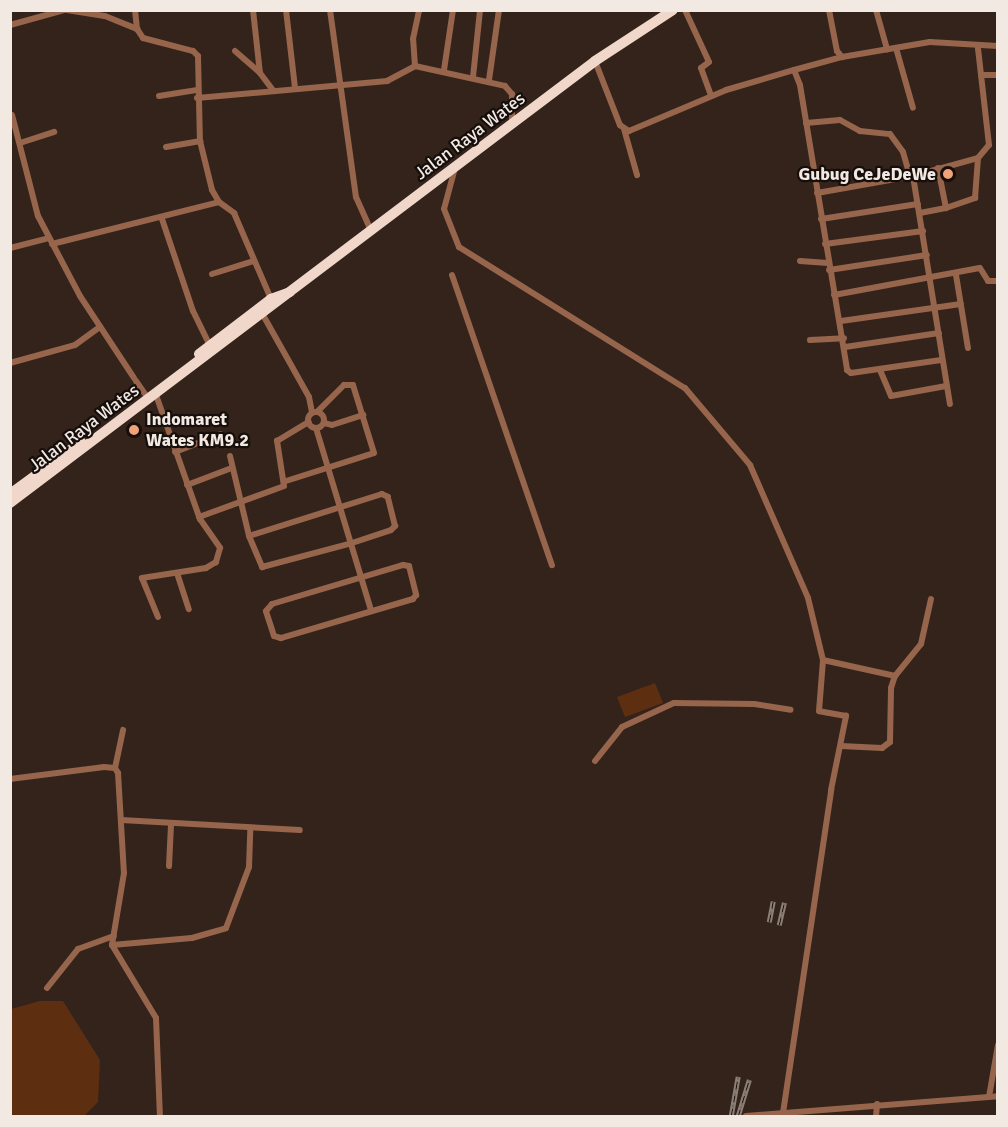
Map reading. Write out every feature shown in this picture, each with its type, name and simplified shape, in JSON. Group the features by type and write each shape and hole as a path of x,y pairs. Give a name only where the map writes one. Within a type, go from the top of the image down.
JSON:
{"highway":[{"name":"Jalan Raya Wates","path":"10,494 263,315 290,292 595,61 673,10"},
{"name":"Jalan Raya Wates","path":"10,503 271,299 290,292"}],"street":[{"path":"10,25 39,14 66,10 105,16 137,29"},
{"path":"135,10 137,29 143,39 196,53 200,59 198,94 200,141 212,190 219,202 234,213 271,299"},
{"path":"253,10 260,73"},
{"path":"286,10 295,88"},
{"path":"330,10 356,197 371,231"},
{"path":"415,66 413,39 419,10"},
{"path":"444,70 453,10"},
{"path":"473,77 480,10"},
{"path":"489,80 499,10"},
{"path":"685,10 709,62 701,68 711,95"},
{"path":"829,10 837,51 842,57"},
{"path":"876,10 887,49"},
{"path":"624,129 636,130 711,95 842,57 936,42 978,48 998,46"},
{"path":"896,48 913,108"},
{"path":"816,193 912,176 978,158 989,146 978,48"},
{"path":"235,51 260,73 273,90"},
{"path":"595,61 624,129 637,175"},
{"path":"159,96 341,87 387,81 415,66 489,80 511,91 512,126"},
{"path":"794,70 806,123 828,266 841,321 849,373 941,360"},
{"path":"981,75 998,75"},
{"path":"11,113 20,143 29,191 50,241 100,327 135,380 150,395 176,452 199,517 218,542 218,558 206,568 142,578 158,617"},
{"path":"806,123 840,120 860,131 890,134 903,152 912,176 920,213 932,280 941,360 950,404"},
{"path":"20,143 54,132"},
{"path":"166,147 200,141"},
{"path":"920,213 946,208 975,198 978,158"},
{"path":"455,168 444,209 463,251 674,378 701,404 750,465 766,497 781,543 808,598 823,660 819,711 846,716 783,1110"},
{"path":"938,168 946,208"},
{"path":"10,248 162,219 219,202"},
{"path":"821,219 918,204"},
{"path":"162,219 193,311 210,346"},
{"path":"825,244 923,231"},
{"path":"800,261 828,266 927,255"},
{"path":"212,274 254,261"},
{"path":"834,295 932,280 983,268 988,281 998,281"},
{"path":"452,275 552,565"},
{"path":"956,275 968,348"},
{"path":"841,321 961,304"},
{"path":"263,315 315,412 323,416 324,423"},
{"path":"10,363 75,345 100,327"},
{"path":"845,347 939,333"},
{"path":"810,340 844,338"},
{"path":"880,370 886,392 891,396 946,386"},
{"path":"199,517 284,486 286,481 277,441 309,422 323,402 351,384 374,453 286,481"},
{"path":"316,428 324,423 332,425 363,415"},
{"path":"309,422 316,428 330,467 371,610"},
{"path":"176,452 221,434"},
{"path":"230,456 240,501 249,536 257,563 265,568 395,528 388,497 382,494 249,536"},
{"path":"187,485 229,469"},
{"path":"409,566 416,597 371,610 279,638 274,636 266,611 272,604 361,577 409,566"},
{"path":"177,573 189,609"},
{"path":"841,746 882,748 890,742 889,699 895,676 921,644 931,599"},
{"path":"823,660 895,676"},
{"path":"595,760 622,727 674,703 754,704 791,710"},
{"path":"123,730 115,768 124,873 112,945 156,1018 160,1116"},
{"path":"10,779 115,768"},
{"path":"121,820 171,825 300,830"},
{"path":"169,866 171,825"},
{"path":"112,945 192,938 226,928 249,867 250,829"},
{"path":"47,988 78,949 114,936"},
{"path":"989,1096 998,1045"},
{"path":"746,1116 783,1110 998,1096"},
{"path":"876,1116 877,1104"}],"shaded area":[{"path":"655,683 663,703 625,717 617,697"},
{"path":"40,1001 63,1001 100,1060 98,1102 84,1116 11,1116 11,1009"}],"railway":[{"path":"769,922 773,901"},
{"path":"779,925 784,903"},
{"path":"731,1116 738,1077"},
{"path":"738,1116 749,1080"}],"place":[{"name":"Gubug CeJeDeWe","path":"948,174"},
{"name":"Indomaret Wates KM9.2","path":"134,430"}]}
